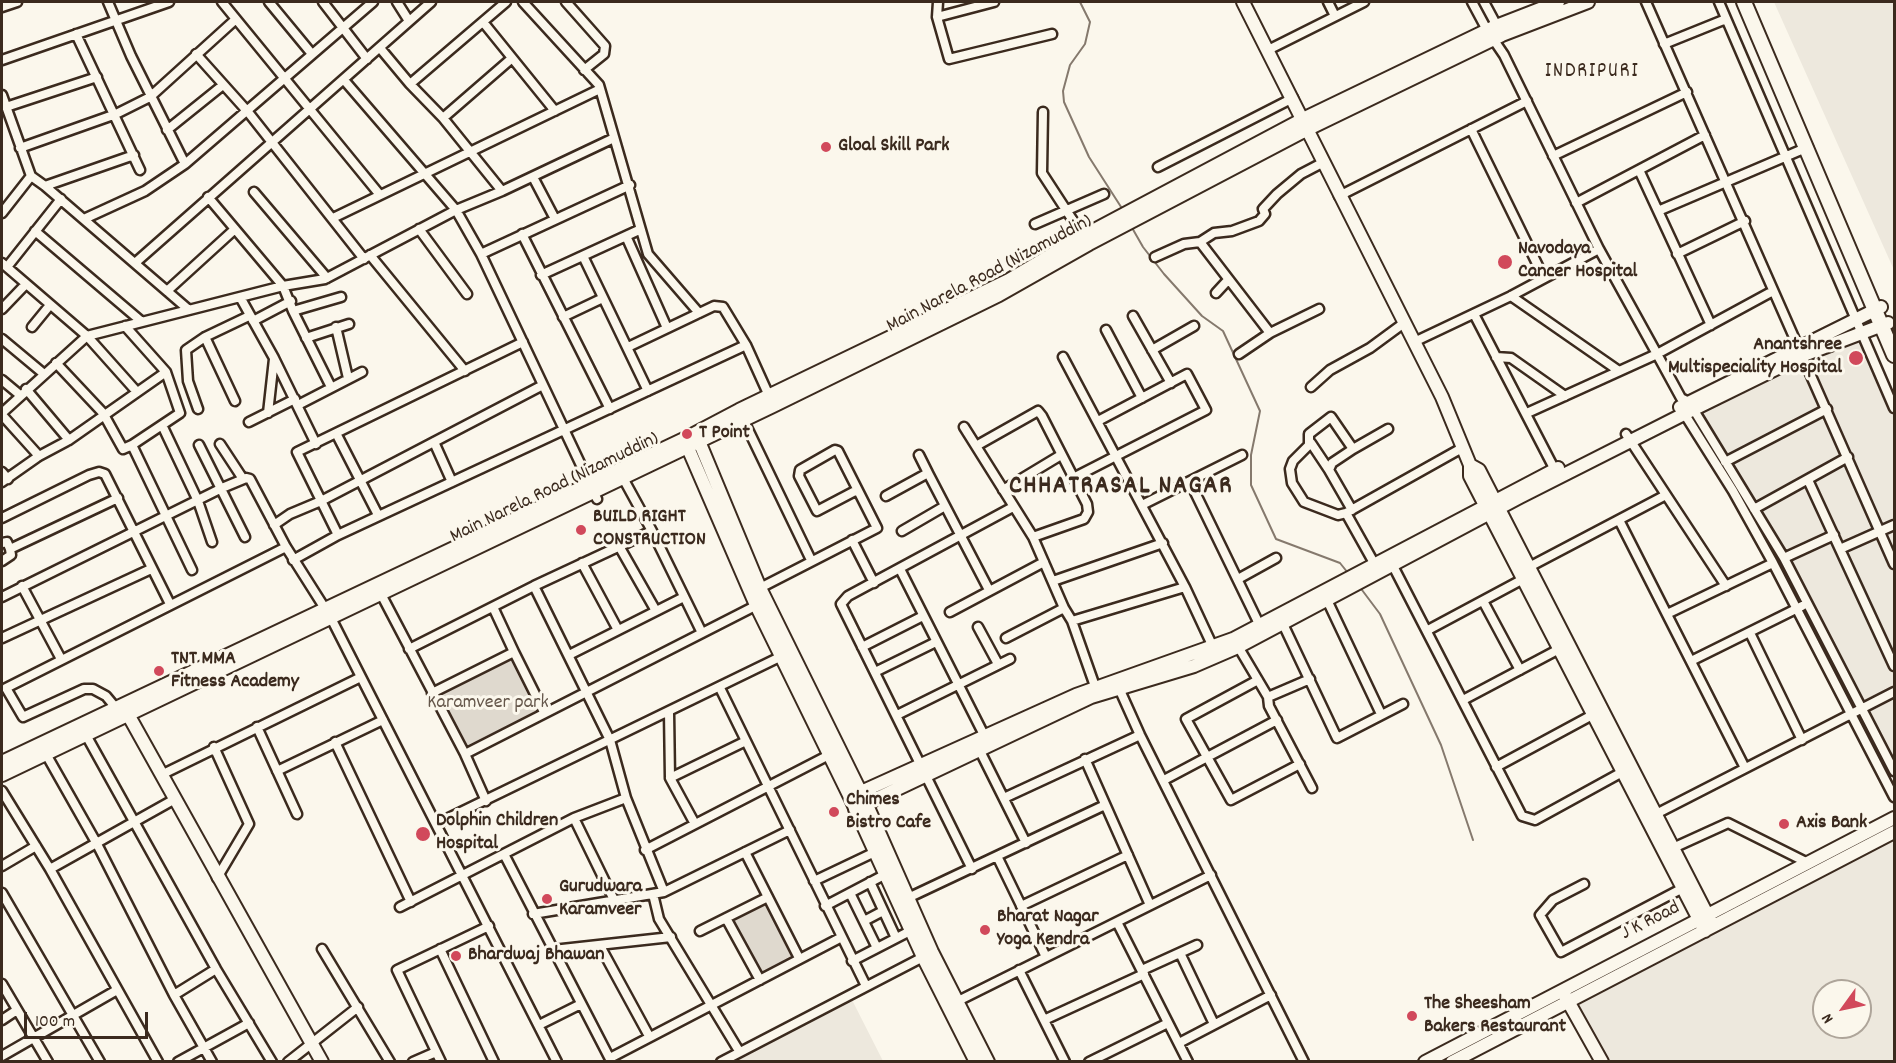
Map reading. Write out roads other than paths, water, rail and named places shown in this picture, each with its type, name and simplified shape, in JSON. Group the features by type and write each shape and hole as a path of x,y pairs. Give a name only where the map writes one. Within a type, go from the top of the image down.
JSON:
{"main road":[{"path":"1744,2 1884,324 1894,355"},
{"path":"1750,2 1877,308"},
{"path":"1884,324 1894,338"}],"street":[{"path":"108,2 114,21 150,97 185,164"},
{"path":"2,60 168,2"},
{"path":"222,2 380,195"},
{"path":"269,2 312,54"},
{"path":"323,2 367,59"},
{"path":"84,219 145,191 185,164 373,2"},
{"path":"397,2 408,21"},
{"path":"135,263 430,2"},
{"path":"410,84 506,2"},
{"path":"524,2 600,89 630,185 639,230 648,254 699,313"},
{"path":"566,2 604,46 604,54 584,70"},
{"path":"938,2 937,17 949,59 1052,34"},
{"path":"937,17 994,2"},
{"path":"1243,2 1442,397 1470,465 1470,476 1492,507 1528,573 1627,769 1683,888 1706,923"},
{"path":"1328,2 1335,16"},
{"path":"1268,50 1364,2"},
{"path":"1472,2 1494,33"},
{"path":"1484,2 1504,55 1599,249 1798,608 1894,797"},
{"path":"1117,224 1306,124 1558,2"},
{"path":"1494,33 1587,2"},
{"path":"1646,2 1727,180 1773,291 1802,350 1894,564"},
{"path":"1719,2 1894,408"},
{"path":"20,148 116,114 150,97 236,19"},
{"path":"1664,44 1726,19"},
{"path":"483,22 555,111"},
{"path":"76,34 116,114 140,170"},
{"path":"380,48 443,118 502,191"},
{"path":"196,54 248,112 333,218 465,372"},
{"path":"443,118 511,59"},
{"path":"6,107 97,77"},
{"path":"344,80 456,210 481,254 594,492"},
{"path":"167,130 223,85"},
{"path":"333,218 600,89"},
{"path":"1553,156 1687,92"},
{"path":"2,95 31,176 61,199 189,310"},
{"path":"1158,167 1293,98"},
{"path":"1339,196 1527,101"},
{"path":"1043,112 1042,174 1083,236"},
{"path":"1471,129 1544,278"},
{"path":"1576,203 1706,135"},
{"path":"39,456 2,414 23,392 87,336 283,286 327,278 456,210 533,177 614,138"},
{"path":"1658,210 1808,147"},
{"path":"45,186 134,154"},
{"path":"1155,256 1184,244 1200,243 1214,233 1232,231 1258,221 1265,214 1263,208 1276,194 1301,174 1324,162"},
{"path":"1639,170 1712,325"},
{"path":"2,212 31,176"},
{"path":"533,177 555,219"},
{"path":"481,254 630,185"},
{"path":"254,192 327,278"},
{"path":"1035,224 1104,194"},
{"path":"208,197 283,286 291,301 293,312 331,387"},
{"path":"61,199 4,265 87,336 137,392"},
{"path":"1677,254 1744,221"},
{"name":"Main Narela Road (Nizamuddin)","path":"328,613 381,594 623,478 691,441 743,419 771,402 1009,280 1083,236 1117,224"},
{"name":"Main Narela Road (Nizamuddin)","path":"2,762 594,492 771,402 999,295 1117,224"},
{"path":"167,291 235,229"},
{"path":"419,230 467,294"},
{"path":"541,275 639,230"},
{"path":"35,231 142,322"},
{"path":"522,234 610,409"},
{"path":"626,236 667,328"},
{"path":"1200,243 1270,333"},
{"path":"1414,342 1511,296 1599,249"},
{"path":"583,256 648,391"},
{"path":"1216,293 1228,280"},
{"path":"2,309 26,284"},
{"path":"1527,413 1657,354 1773,291"},
{"path":"1511,296 1619,371"},
{"path":"240,297 297,402 316,444"},
{"path":"293,312 341,297"},
{"path":"563,317 603,298"},
{"path":"198,409 188,381 186,350 205,336 291,301"},
{"path":"32,327 50,305"},
{"path":"628,347 714,306 723,307 746,345 771,402"},
{"path":"1262,630 1283,624 1368,570 1685,406 1802,350 1877,308"},
{"path":"1239,354 1270,333 1319,309"},
{"path":"1474,314 1557,473"},
{"path":"1133,316 1171,383"},
{"path":"306,338 349,324"},
{"path":"1311,387 1330,370 1370,348 1404,324"},
{"path":"1802,350 1884,324"},
{"path":"56,363 104,413 123,449 132,445 180,413 166,372 125,326"},
{"path":"1152,350 1194,326"},
{"path":"336,327 348,378"},
{"path":"1106,330 1142,398"},
{"path":"205,336 235,401"},
{"path":"2,339 44,374"},
{"path":"338,535 297,452 337,435 523,342"},
{"path":"293,560 378,516 746,345"},
{"path":"1063,357 1163,543 1213,647"},
{"path":"1496,357 1511,358 1564,396"},
{"path":"268,412 274,358"},
{"path":"4,478 69,440 104,413 166,372"},
{"path":"249,422 362,372"},
{"path":"1073,478 1206,410 1187,374 1098,421"},
{"path":"2,380 23,392 69,440"},
{"path":"274,525 290,514 321,501 543,386"},
{"path":"1685,406 1725,462 1784,558 1894,771"},
{"path":"1725,462 1827,409"},
{"path":"976,446 1038,411 1088,504 1088,512 1084,519 1033,537"},
{"path":"1353,449 1331,417 1310,434 1310,443 1293,461 1290,469 1292,483 1304,502 1338,515 1462,448"},
{"path":"743,419 811,560"},
{"path":"162,425 198,501 212,542"},
{"path":"964,427 1033,537 1072,621 1096,691"},
{"path":"1329,470 1332,464 1353,449 1388,429"},
{"path":"337,435 378,516"},
{"path":"1628,437 1664,496 1726,586"},
{"path":"691,441 760,588 761,603"},
{"path":"691,441 761,603 858,800 910,897 928,954 976,1062"},
{"path":"434,442 452,482"},
{"path":"1310,443 1329,470 1349,511 1368,570"},
{"path":"220,444 243,479"},
{"path":"132,445 192,570"},
{"path":"200,445 244,537"},
{"path":"760,588 811,560 878,528 836,450 800,470 799,476 817,511 857,490"},
{"path":"919,455 989,591"},
{"path":"1003,490 1061,455"},
{"path":"1142,505 1242,455"},
{"path":"1754,509 1848,457"},
{"path":"2,518 99,472 105,474 170,604"},
{"path":"886,496 928,473"},
{"path":"623,478 702,633"},
{"path":"2,597 243,479 250,479 293,560 328,613 557,1062"},
{"path":"1808,480 1894,666"},
{"path":"1190,482 1262,630"},
{"path":"1428,630 1483,601 1619,520 1664,496"},
{"path":"10,549 118,498"},
{"path":"903,531 945,506"},
{"path":"972,870 841,604 848,596 1013,507"},
{"path":"1619,520 1745,768"},
{"path":"1840,549 1894,525"},
{"path":"409,649 534,586 652,531"},
{"path":"1784,558 1834,535"},
{"path":"852,540 874,583"},
{"path":"2,543 7,542 11,555 2,561"},
{"path":"1053,581 1163,543"},
{"path":"619,546 656,611"},
{"path":"286,547 6,688 23,717 84,689 93,688 122,709 175,799 217,878 271,968 322,1062"},
{"path":"1238,579 1276,558"},
{"path":"1390,560 1522,816 1528,820 1535,820 1627,769"},
{"path":"950,612 1044,562"},
{"path":"1667,614 1773,563"},
{"path":"582,564 618,630"},
{"path":"2,638 151,569"},
{"path":"900,569 984,735"},
{"path":"22,586 61,659"},
{"path":"534,586 610,740 626,798 645,850 664,892"},
{"path":"1072,621 1185,587"},
{"path":"858,800 924,769 984,735 1096,691 1194,666 1333,593"},
{"path":"1333,593 1382,714"},
{"path":"381,594 465,754 486,801"},
{"path":"569,655 684,597"},
{"path":"1483,601 1520,670"},
{"path":"465,754 586,690 761,603"},
{"path":"1691,661 1808,604"},
{"path":"493,607 544,712"},
{"path":"1006,638 1064,608"},
{"path":"862,647 923,616"},
{"path":"1283,624 1337,738 1403,704"},
{"path":"978,627 998,664"},
{"path":"1750,633 1802,740"},
{"path":"875,672 936,642"},
{"path":"1117,685 1213,647 1236,643"},
{"path":"1236,643 1268,697 1269,706 1312,788"},
{"path":"1463,700 1564,646"},
{"path":"432,693 514,652"},
{"path":"436,824 786,654"},
{"path":"786,654 829,754 858,800 875,852 912,930 957,1001 988,1062"},
{"path":"897,715 1010,659"},
{"path":"161,775 213,747 360,677"},
{"path":"1268,697 1310,679"},
{"path":"1258,680 1186,719 1231,800 1300,764"},
{"path":"1117,685 1304,1062"},
{"path":"720,688 769,785 840,938 866,986"},
{"path":"924,769 979,749 1096,691"},
{"path":"1656,814 1894,692"},
{"name":"Main Narela Road (Nizamuddin)","path":"2,775 86,735 122,709"},
{"path":"669,712 670,778 695,824"},
{"path":"1496,767 1598,712"},
{"path":"277,771 383,720"},
{"path":"1164,780 1277,720"},
{"path":"257,727 297,814"},
{"path":"86,735 136,821 216,969 272,1062"},
{"path":"1004,798 1140,735"},
{"path":"670,778 746,741"},
{"path":"335,742 411,902"},
{"path":"213,747 249,824 217,878"},
{"path":"979,749 1026,843"},
{"path":"46,754 97,844 174,995 212,1062"},
{"path":"645,850 829,754"},
{"path":"1085,759 1150,905"},
{"path":"1627,769 1656,814 1706,923"},
{"path":"2,790 50,870 158,1062"},
{"path":"400,907 574,818 626,798"},
{"path":"50,870 175,799"},
{"path":"910,897 972,870 1105,804"},
{"path":"574,818 615,902"},
{"name":"J K Road","path":"1706,923 1808,863 1894,818"},
{"path":"1673,848 1728,823 1808,863"},
{"path":"533,914 664,892 790,830"},
{"name":"J K Road","path":"1425,1062 1565,996 1706,923 1894,832"},
{"path":"2,866 36,846"},
{"path":"745,852 799,958"},
{"path":"814,881 875,852"},
{"path":"504,854 610,1060 650,1036 840,938"},
{"path":"1021,906 1128,855"},
{"path":"997,856 1046,957"},
{"path":"825,906 886,874"},
{"path":"957,1001 1211,875"},
{"path":"870,882 896,938"},
{"path":"1584,884 1553,900 1540,915 1561,952 1683,888"},
{"path":"850,892 877,948"},
{"path":"2,893 100,1062"},
{"path":"653,894 658,919 739,1051"},
{"path":"700,931 768,897"},
{"path":"864,921 883,911"},
{"path":"726,918 760,980"},
{"path":"1117,922 1188,1062"},
{"path":"441,1062 397,970 489,926"},
{"path":"852,961 912,930"},
{"path":"553,950 671,937"},
{"path":"1044,1020 1197,945"},
{"path":"600,946 650,1036"},
{"path":"322,948 390,1062"},
{"path":"440,949 492,1059 482,1062"},
{"path":"1180,953 1214,1024"},
{"path":"728,1060 739,1051 928,954"},
{"path":"174,995 216,969"},
{"path":"1019,970 1065,1062"},
{"path":"2,984 48,1062"},
{"path":"2,1056 117,990"},
{"path":"1179,1043 1271,995"},
{"path":"1565,996 1602,1062"},
{"name":"J K Road","path":"1452,1062 1565,996"},
{"path":"539,1025 581,1004"},
{"path":"288,1062 358,1007"},
{"path":"2,1020 17,1010"},
{"path":"178,1062 249,1023"},
{"path":"1089,1062 1168,1023"},
{"path":"413,1062 436,1052"}],"waterway":[{"path":"1048,2 1067,2"},
{"path":"1080,2 1090,22 1085,44 1070,65 1063,91 1064,102 1089,157 1123,210"},
{"path":"1131,226 1143,247 1164,274 1202,316 1223,331 1260,411 1251,455 1251,485 1276,539 1340,563 1348,573"},
{"path":"1359,586 1380,614 1441,745 1473,840"}],"place":[{"name":"Gloal Skill Park","path":"826,147"},
{"name":"Navodaya Cancer Hospital","path":"1505,262"},
{"name":"Anantshree Multispeciality Hospital","path":"1856,358"},
{"name":"T Point","path":"687,434"},
{"name":"BUILD RIGHT CONSTRUCTION","path":"581,530"},
{"name":"TNT MMA Fitness Academy","path":"159,671"},
{"name":"Chimes Bistro Cafe","path":"834,812"},
{"name":"Axis Bank","path":"1784,824"},
{"name":"Dolphin Children Hospital","path":"423,834"},
{"name":"Gurudwara Karamveer","path":"547,899"},
{"name":"Bharat Nagar Yoga Kendra","path":"985,930"},
{"name":"Bhardwaj Bhawan","path":"456,956"},
{"name":"The Sheesham Bakers Restaurant","path":"1412,1016"}],"district":[{"name":"INDRIPURI","path":"1592,73"},
{"name":"CHHATRASAL NAGAR","path":"1121,488"}],"park label":[{"name":"Karamveer park","path":"488,704"}]}
